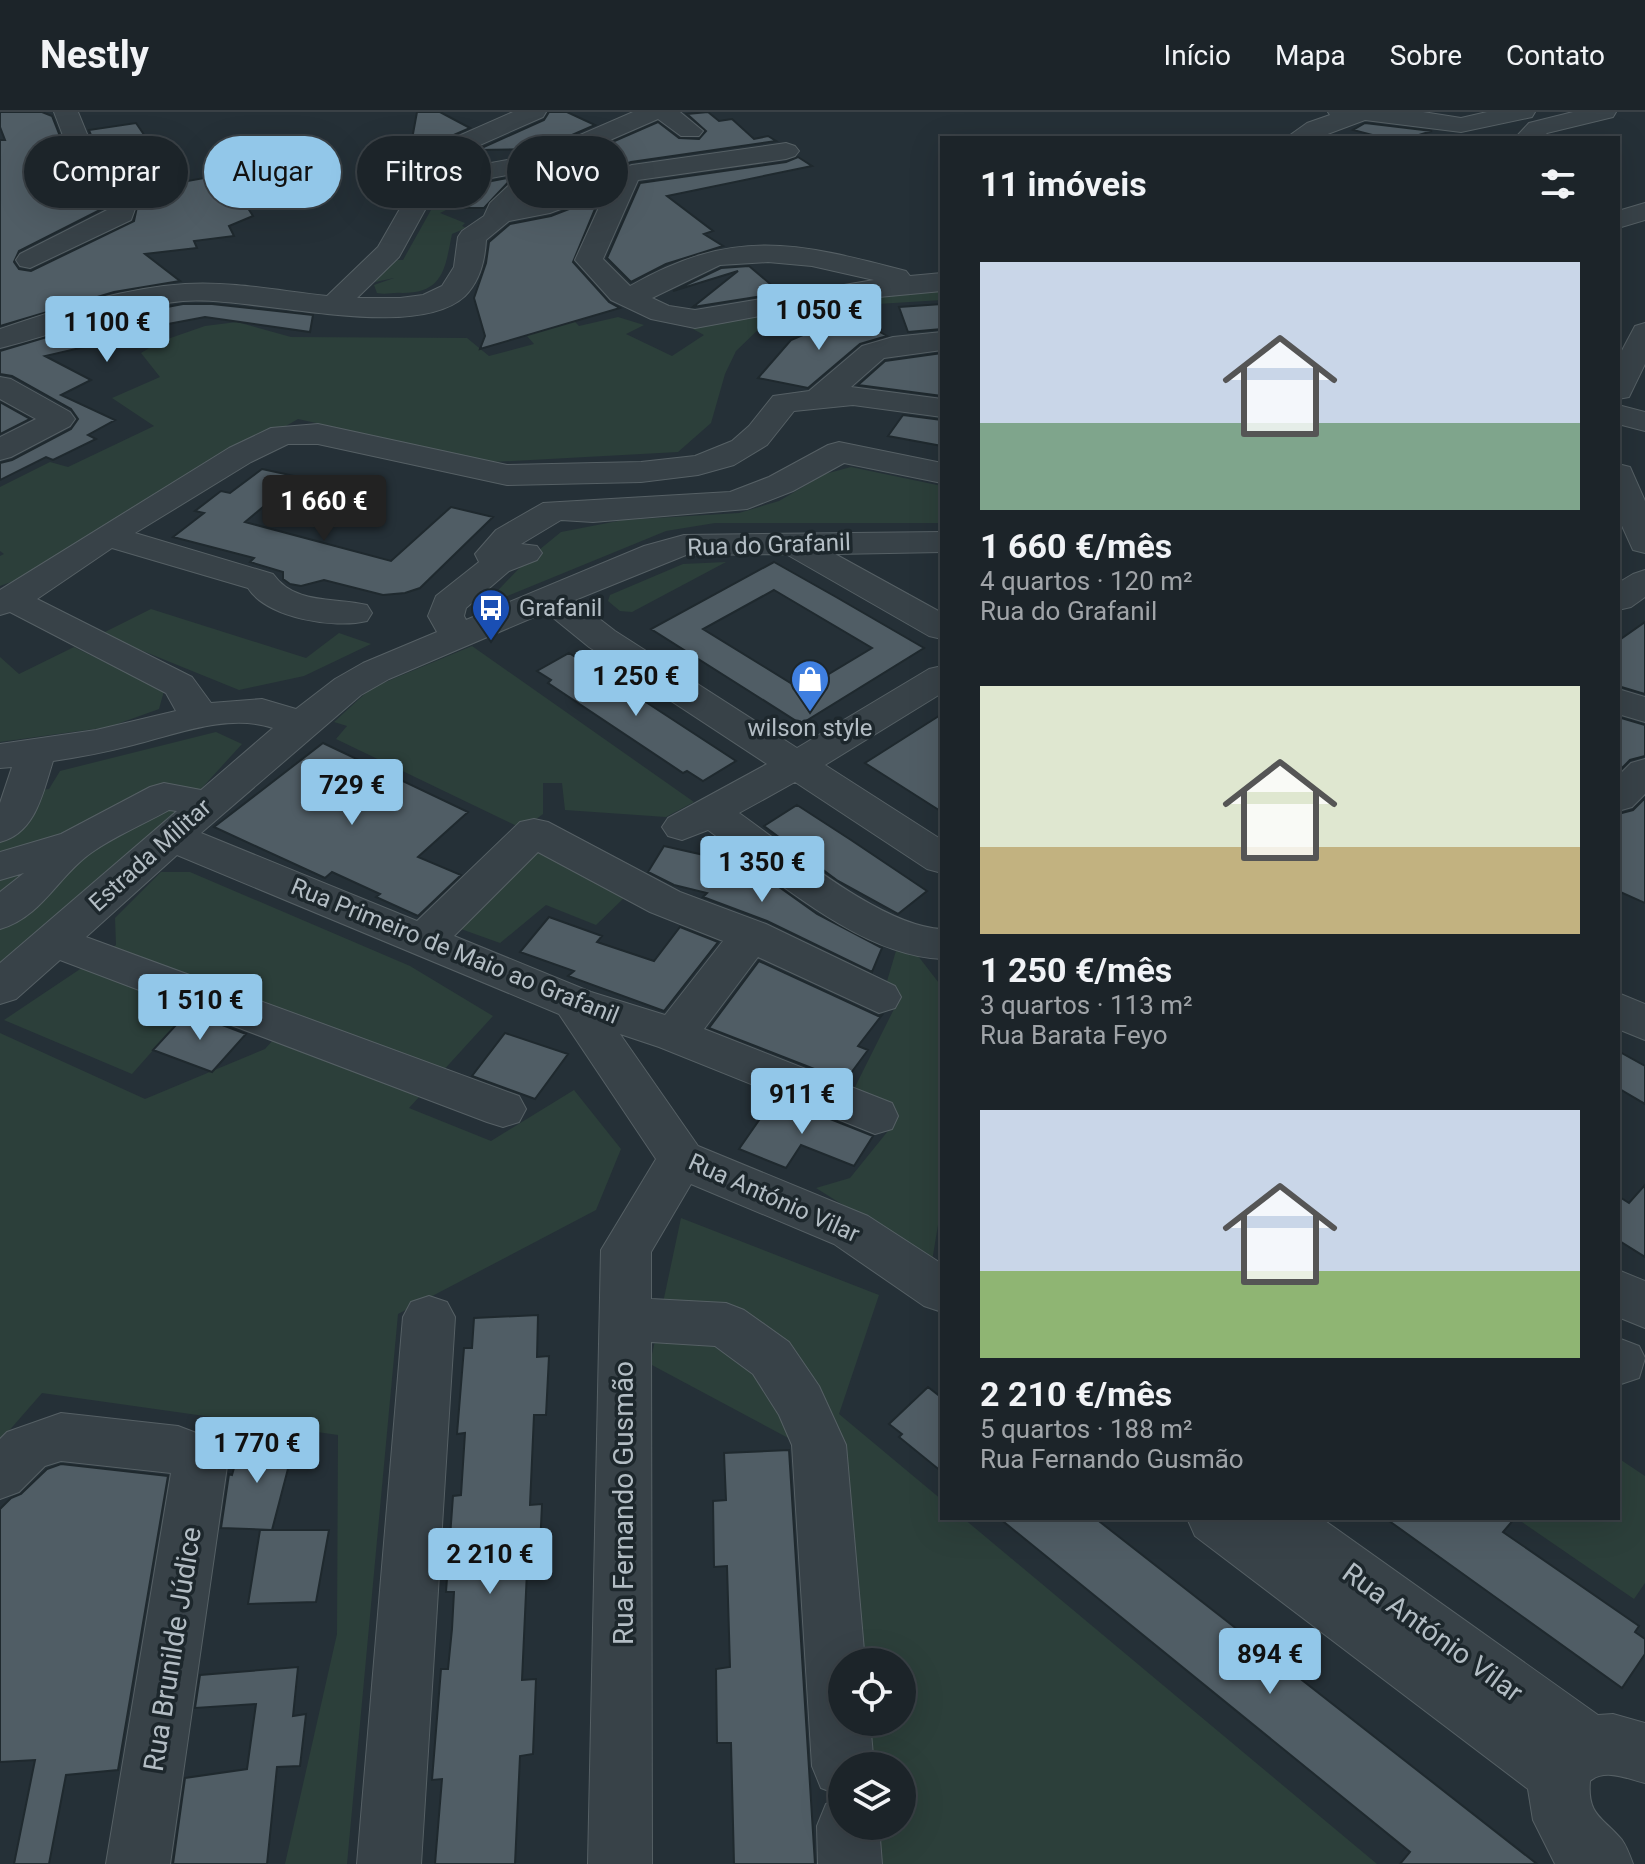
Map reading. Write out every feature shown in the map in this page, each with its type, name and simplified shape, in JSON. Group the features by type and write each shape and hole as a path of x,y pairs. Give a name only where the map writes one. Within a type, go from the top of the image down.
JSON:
{"street":[{"path":"30,260 121,214 122,209 86,162 68,112"},
{"path":"479,136 534,112"},
{"path":"599,136 654,112"},
{"path":"664,112 690,131"},
{"path":"1302,136 1348,113 1378,113 1470,125 1523,112"},
{"path":"1530,136 1538,128 1604,112"},
{"path":"628,176 786,151"},
{"path":"500,215 499,209 507,201"},
{"path":"333,306 389,251 413,208"},
{"path":"0,339 69,316 162,295 191,292 267,296 333,306 378,307 440,299 454,290 468,267 472,237 500,215 537,208"},
{"path":"612,208 589,260 621,294 661,313 695,319 847,291 932,283"},
{"path":"1620,219 1645,211"},
{"path":"630,298 665,279 723,255 751,254 842,262 932,283"},
{"path":"1620,386 1645,332"},
{"path":"820,398 873,352 893,346 940,341"},
{"path":"0,450 59,419 6,396"},
{"path":"6,602 240,455 282,435 318,434 507,475 532,475 691,468 741,449 759,434 784,403 853,396 940,408"},
{"path":"1620,415 1645,422"},
{"path":"759,434 820,461"},
{"path":"458,636 446,616 449,604 497,564 520,557 553,528 593,512 735,502 781,484 839,452 940,473"},
{"path":"1620,482 1635,540"},
{"path":"107,536 261,581 271,595 291,603 354,613"},
{"name":"Rua do Grafanil","path":"301,724 362,678 656,553 684,545 940,542"},
{"path":"790,543 940,627"},
{"path":"1620,598 1645,581"},
{"path":"550,598 602,639 940,858"},
{"path":"6,602 90,639 179,685 191,698 197,717"},
{"path":"940,678 696,820 874,925 931,948 940,945"},
{"path":"1620,702 1645,710"},
{"path":"0,829 19,807 18,754 225,711 262,711 301,724"},
{"name":"Estrada Militar","path":"0,988 301,724"},
{"path":"1620,796 1645,772"},
{"path":"0,866 75,844 164,796 192,801 203,808"},
{"path":"424,940 534,832 665,902 751,935 879,997"},
{"name":"Rua Primeiro de Maio ao Grafanil","path":"170,836 575,1003 666,1032 875,1116"},
{"path":"0,914 34,888 75,844"},
{"path":"622,1073 666,1032 751,935"},
{"path":"53,941 503,1109"},
{"name":"Rua António Vilar","path":"575,1003 681,1159 851,1230 940,1290"},
{"path":"1620,1010 1645,1024"},
{"name":"Rua Fernando Gusmão","path":"620,1864 626,1250 681,1159"},
{"path":"1620,1292 1645,1307"},
{"path":"389,1864 429,1317"},
{"path":"624,1319 726,1325 771,1358 800,1402 819,1445 842,1752"},
{"name":"Rua Brunilde Júdice","path":"0,1475 26,1449 61,1437 178,1450 201,1459 138,1864"},
{"name":"Rua António Vilar","path":"1218,1520 1598,1758"},
{"name":"Rua António Vilar","path":"1279,1520 1598,1758"},
{"path":"1598,1758 1556,1794 1571,1836 1601,1864"},
{"path":"849,1840 850,1864"}],"green space":[{"path":"450,208 440,213 465,223 462,226 466,228 452,234 440,276 427,289 416,292 377,293 374,285 394,278 375,282 368,278 394,260 403,260 431,210"},
{"path":"531,276 579,326 618,317 644,325 626,334 672,356 704,335 693,329 695,319 940,282 940,300 830,307 765,323 736,351 725,374 711,423 678,452 492,462 298,419 25,577 0,586 0,556 4,554 0,551 0,487 50,462 68,467 154,426 112,398 160,377 141,353 159,342 205,326 237,322 291,337 467,338 489,356 534,344 484,287"},
{"path":"851,467 940,486 940,523 715,523 666,531 483,606 528,559 561,532 623,520 739,513 779,501 825,474"},
{"path":"726,562 632,612 620,611 608,601 610,595 683,564"},
{"path":"151,609 306,658 339,633 371,644 304,676 239,690 101,634"},
{"path":"472,646 694,802 666,817 565,810 562,783 543,783 543,814 523,829 336,739 347,726 334,722 371,688"},
{"path":"74,647 164,691 159,709 109,727 0,742 0,657 19,674"},
{"path":"216,732 242,744 190,801 0,964 0,839 40,790 49,789 60,771"},
{"path":"542,852 628,894 596,925 546,905 500,943 447,924 528,854"},
{"path":"161,872 190,872 410,966 493,1016 409,1108 491,1141 574,1090 621,1149 596,1210 398,1314 347,1864 285,1864 337,1634 338,1435 42,1393 0,1441 0,1033 145,1099 265,1049 290,1021 208,988 132,1074 4,1020 116,945 115,918"},
{"path":"898,944 915,952 940,984 940,1213 932,1261 816,1188 850,1178 892,1126 853,1091 896,1005 885,988"},
{"path":"681,1218 879,1295 839,1414 940,1498 940,1520 965,1520 1377,1864 867,1864 865,1840 916,1840 916,1752 859,1752 857,1736 916,1736 916,1648 851,1648 837,1464 650,1364"},
{"path":"1620,1459 1645,1476 1645,1583 1634,1599 1519,1520 1620,1520"}],"building":[{"path":"0,112 42,112 52,116 60,136 24,136 24,208 104,208 19,251 14,262 19,269 31,271 134,221 137,208 188,208 188,181 204,178 204,208 248,208 253,216 229,226 234,236 194,241 197,248 145,254 180,281 114,292 0,326 0,140 5,140 0,127"},
{"path":"417,112 440,112 470,128 451,136 413,136"},
{"path":"549,112 567,112 595,125 570,136 508,136 544,120"},
{"path":"708,112 719,121 732,119 754,139 768,136 776,141 628,163 626,136 658,122 679,138 699,139 706,131 687,114"},
{"path":"136,123 145,136 91,136 89,130"},
{"path":"1365,123 1432,131 1416,136 1376,136 1353,130"},
{"path":"507,137 507,150 491,150 491,144"},
{"path":"798,157 812,166 667,196 713,231 704,234 723,246 666,264 631,282 607,258 640,183 786,162"},
{"path":"507,178 507,183 491,201 491,181"},
{"path":"572,208 595,208 573,262 609,302 620,308 480,349 485,336 474,298 486,263 489,242 510,224 551,216"},
{"path":"749,266 781,293 693,307 738,271 673,291 721,268"},
{"path":"183,304 212,304 313,315 310,332 205,317 152,327 154,331 45,356 91,380 61,395 115,420 88,435 96,439 53,460 46,457 0,480 0,463 12,460 71,429 78,419 71,409 12,376 0,374 0,351 114,317"},
{"path":"940,304 940,329 908,332 899,307"},
{"path":"850,315 887,336 860,344 808,388 758,378 791,340"},
{"path":"940,353 940,396 858,385 885,361"},
{"path":"0,402 30,419 0,434"},
{"path":"903,415 940,420 940,446 888,436"},
{"path":"262,469 299,477 245,522 391,561 451,507 493,517 420,588 383,595 324,580 301,586 290,584 283,579 283,572 250,562 254,558 173,537 204,513 195,511 221,491 230,493"},
{"path":"774,562 924,648 801,724 651,629","holes":["774,590 872,648 802,690 703,629"]},
{"path":"1645,622 1645,694 1620,687 1620,640"},
{"path":"569,653 736,761 703,781 687,771 683,773 548,683 551,680 537,671"},
{"path":"940,715 940,811 865,763"},
{"path":"1620,718 1645,725 1645,756 1630,760 1620,770"},
{"path":"323,743 468,812 418,857 461,875 418,916 332,872 325,878 214,827"},
{"path":"1645,798 1645,903 1620,892 1620,813 1633,810"},
{"path":"797,805 927,891 898,914 838,881 764,826"},
{"path":"664,846 717,858 711,869 772,882 817,914 882,948 872,972 767,921 703,897 707,893 674,885 648,872"},
{"path":"549,917 602,936 597,942 654,961 680,927 718,942 664,1011 568,976 574,971 520,952"},
{"path":"759,961 878,1016 882,1015 858,1046 868,1050 845,1081 709,1028"},
{"path":"188,1012 246,1034 212,1072 153,1050"},
{"path":"505,1033 568,1054 535,1099 472,1076"},
{"path":"1620,1052 1645,1066 1645,1104 1620,1089"},
{"path":"775,1097 873,1136 854,1166 801,1145 786,1168 739,1149"},
{"path":"1645,1185 1645,1257 1620,1241 1620,1197 1629,1203"},
{"path":"538,1315 537,1357 549,1356 546,1415 534,1415 530,1505 542,1504 539,1570 527,1571 522,1680 536,1679 533,1754 520,1756 515,1864 435,1864 442,1779 432,1780 441,1669 448,1669 452,1629 454,1592 446,1592 453,1496 461,1495 465,1433 457,1434 464,1348 472,1348 474,1318"},
{"path":"928,1387 940,1396 940,1470 899,1437 902,1434 889,1424"},
{"path":"242,1440 295,1442 272,1530 221,1528 229,1474 232,1475"},
{"path":"789,1450 815,1864 734,1864 731,1743 717,1743 716,1669 730,1667 727,1566 714,1567 713,1501 726,1500 724,1453"},
{"path":"61,1464 168,1476 118,1770 66,1775 49,1864 14,1864 35,1760 0,1762 0,1509 47,1469"},
{"path":"1001,1520 1098,1520 1537,1864 1400,1864 1410,1852"},
{"path":"1388,1520 1513,1520 1503,1532 1639,1626 1635,1632 1645,1639 1645,1654 1622,1688"},
{"path":"260,1530 329,1530 316,1602 248,1604"},
{"path":"298,1667 293,1716 306,1714 300,1766 277,1767 267,1864 173,1864 185,1778 247,1769 256,1704 195,1708 200,1675"}],"place":[{"name":"Grafanil","path":"491,642"},
{"name":"wilson style","path":"810,713"}]}
